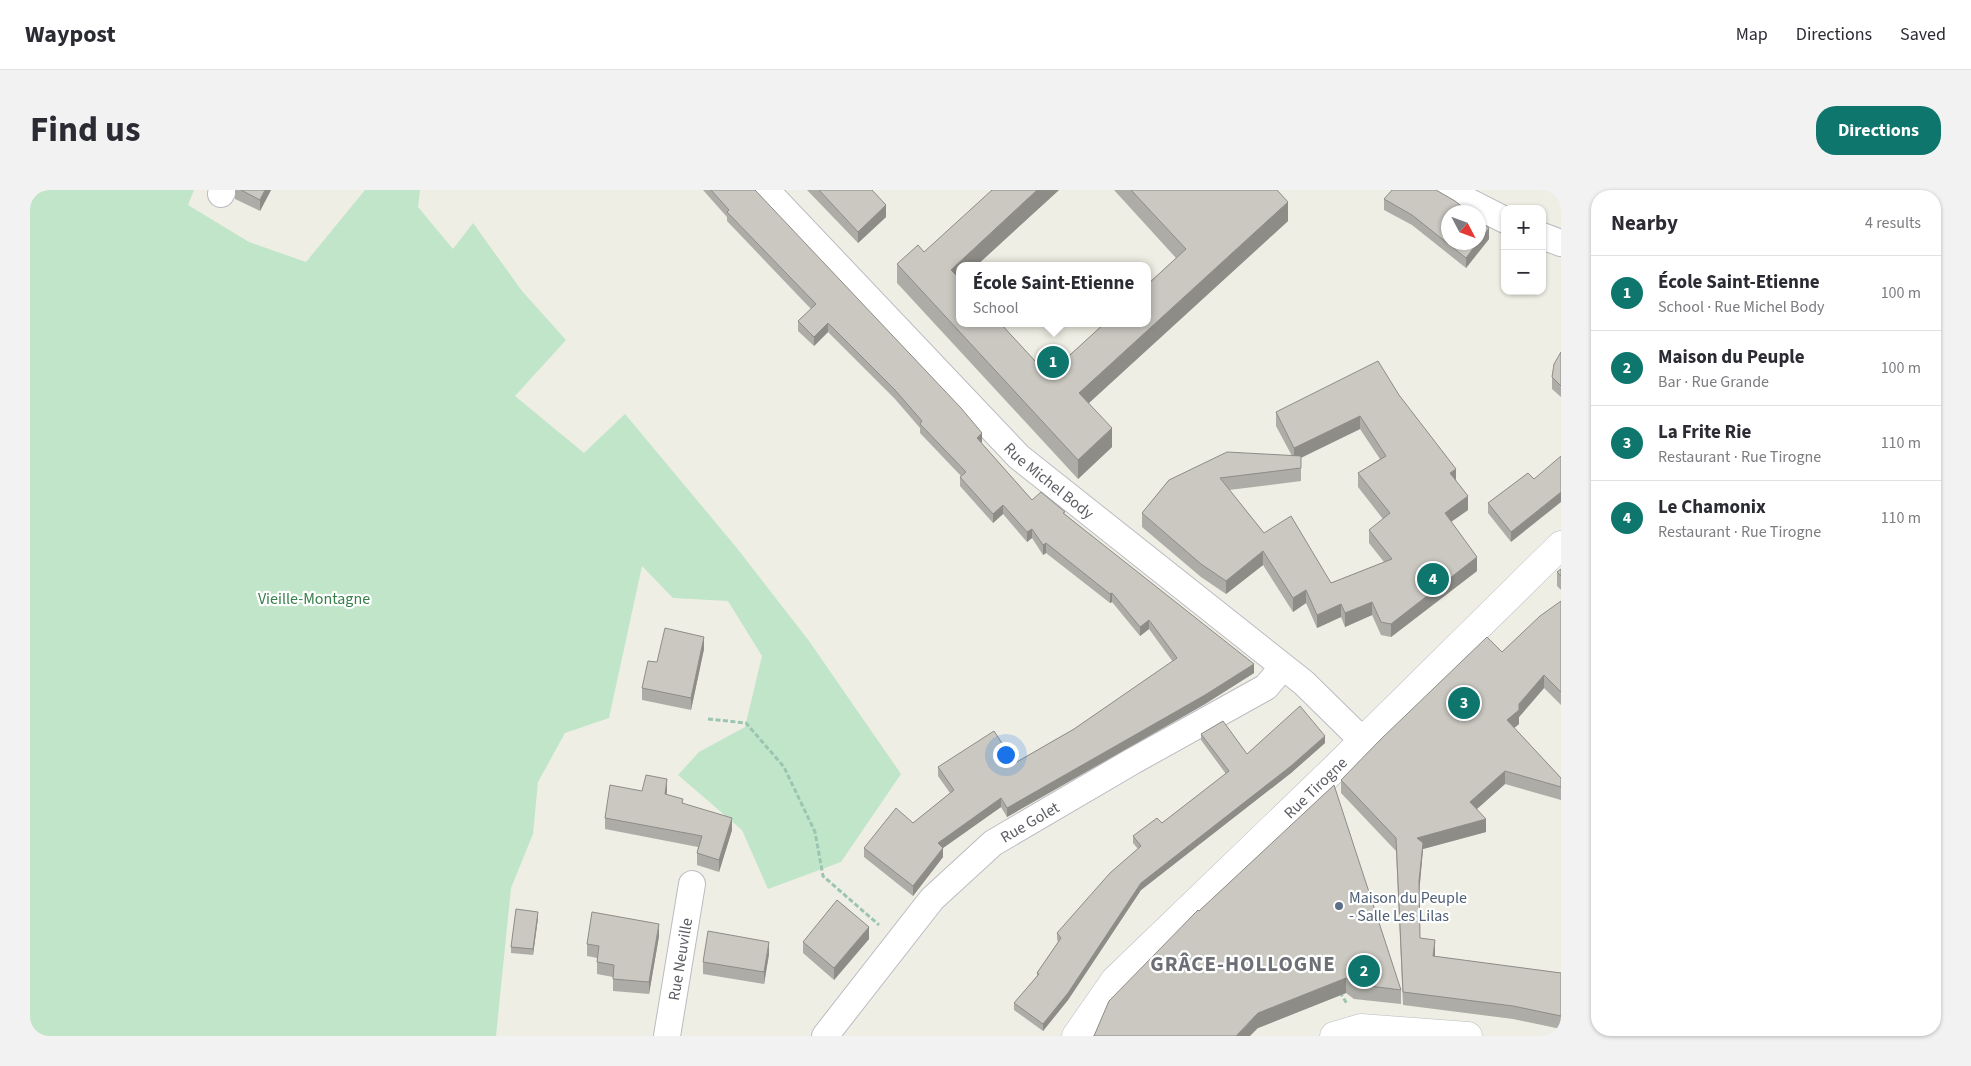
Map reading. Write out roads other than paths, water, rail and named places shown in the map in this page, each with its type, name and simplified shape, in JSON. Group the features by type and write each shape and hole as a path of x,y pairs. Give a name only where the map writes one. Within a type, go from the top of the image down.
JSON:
{"street":[{"name":"Rue Michel Body","path":"766,190 1019,456 1284,666 1362,740"},
{"path":"1446,190 1501,218"},
{"path":"1546,237 1561,243"},
{"name":"Rue Tirogne","path":"1076,1036 1115,980 1561,545"},
{"name":"Rue Golet","path":"825,1036 932,899 992,843 1266,687 1284,666"},
{"name":"Rue Neuville","path":"667,1036 692,884"},
{"path":"1334,1036 1361,1028 1468,1036"}],"place":[{"name":"École Saint-Etienne","path":"1053,362"},
{"name":"Le Chamonix","path":"1433,579"},
{"name":"La Frite Rie","path":"1464,703"},
{"name":"Maison du Peuple - Salle Les Lilas","path":"1339,906"},
{"name":"Maison du Peuple","path":"1364,971"}],"district":[{"name":"GRÂCE-HOLLOGNE","path":"1243,964"}],"park label":[{"name":"Vieille-Montagne","path":"314,598"}]}
